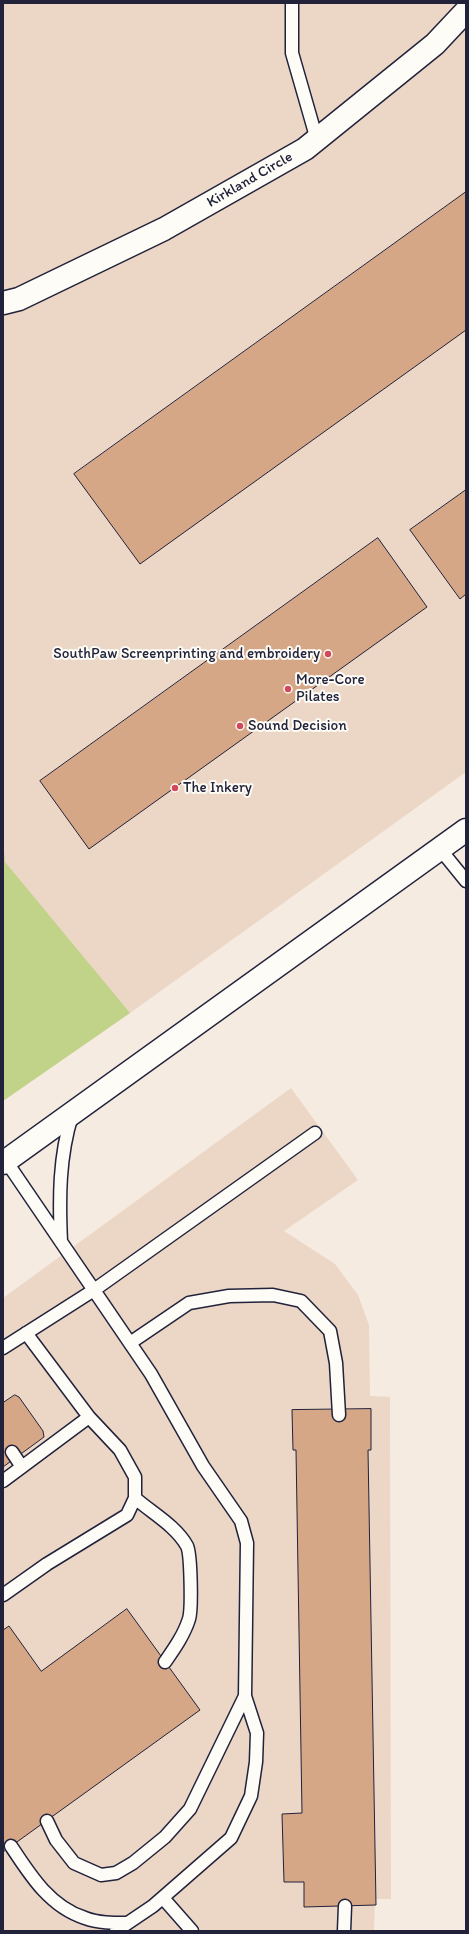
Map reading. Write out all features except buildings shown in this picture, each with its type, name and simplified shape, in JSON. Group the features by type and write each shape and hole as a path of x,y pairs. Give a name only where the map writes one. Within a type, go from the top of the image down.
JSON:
{"main road":[{"name":"Kirkland Circle","path":"3,303 19,299 164,229 305,149 435,44 466,11"},
{"path":"5,1162 466,830"}],"lane":[{"path":"292,3 292,53 318,140"},
{"path":"440,849 466,881"},
{"path":"61,1242 60,1194 62,1157 73,1113"},
{"path":"3,1348 94,1290 315,1133"},
{"path":"5,1162 151,1374 203,1466 241,1521 247,1543 245,1696 257,1733 256,1762 251,1796 231,1838 163,1898 116,1931"},
{"path":"130,1343 189,1303 229,1296 273,1295 300,1301 330,1331 336,1363 339,1416"},
{"path":"3,1595 47,1564 127,1515 135,1498 135,1477 120,1450 89,1417 26,1334"},
{"path":"3,1481 89,1417"},
{"path":"12,1452 22,1467"},
{"path":"135,1498 175,1531 187,1547 190,1578 189,1618 177,1644 165,1662"},
{"path":"47,1820 56,1840 74,1863 101,1875 116,1873 133,1863 165,1837 190,1809 245,1696"},
{"path":"11,1846 28,1871 60,1907 85,1919 104,1922 128,1923"},
{"path":"163,1898 192,1931"},
{"path":"344,1931 345,1906"}],"shaded area":[{"path":"3,3 466,3 466,772 130,1013 3,1101"},
{"path":"291,1088 358,1180 284,1231 335,1264 358,1295 369,1325 370,1396 390,1397 391,1899 375,1899 374,1931 3,1931 3,1298"}],"green space":[{"path":"3,840 5,862 130,1013 3,1101"}],"place":[{"name":"SouthPaw Screenprinting and embroidery","path":"328,654"},
{"name":"More-Core Pilates","path":"288,689"},
{"name":"Sound Decision","path":"240,726"},
{"name":"The Inkery","path":"175,788"}]}
